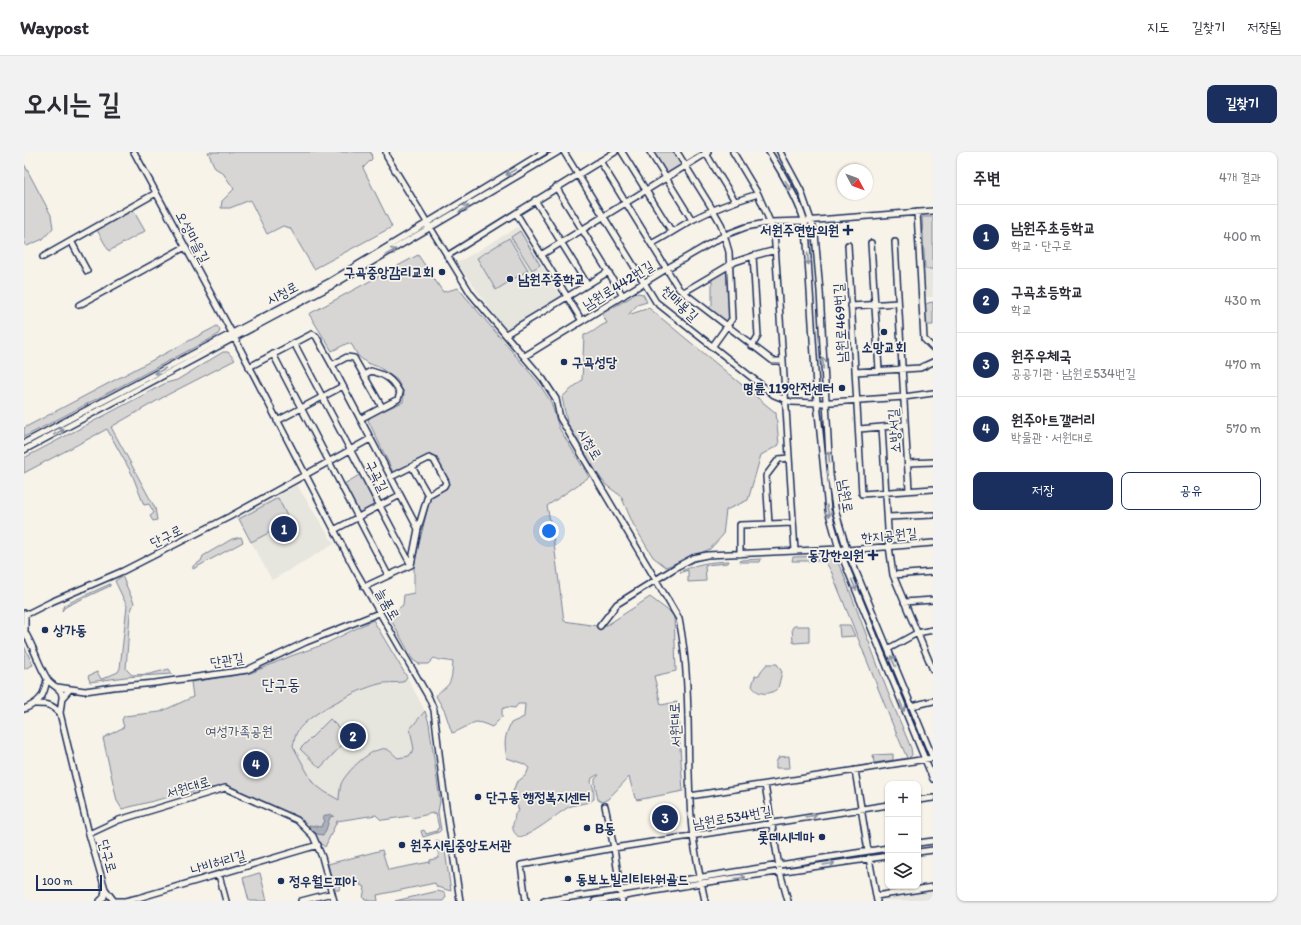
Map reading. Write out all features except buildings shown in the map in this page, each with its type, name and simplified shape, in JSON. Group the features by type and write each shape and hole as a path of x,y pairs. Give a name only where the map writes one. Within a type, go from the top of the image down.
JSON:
{"street":[{"name":"오성마을길","path":"134,152 233,336"},
{"path":"386,152 387,157 430,229"},
{"name":"시청로","path":"24,450 331,281 544,152"},
{"name":"시청로","path":"24,443 331,286 430,229 558,152"},
{"name":"천매봉길","path":"564,152 656,302 774,395 791,402 817,403"},
{"path":"447,256 556,187 615,152"},
{"path":"622,152 672,232"},
{"path":"650,152 692,220"},
{"path":"678,152 714,210 725,235 729,252 732,319 712,347"},
{"path":"541,255 707,152 735,201"},
{"path":"733,152 758,194 774,231 795,551"},
{"name":"남원로","path":"769,152 804,221 810,280 817,403 828,510 839,549 933,779"},
{"name":"남원로","path":"690,796 933,758 847,550 836,513 831,482 825,402 820,291 815,234 801,191 780,152"},
{"name":"천매봉길","path":"600,161 679,289 773,362 783,361"},
{"path":"556,187 581,230 623,296"},
{"path":"43,257 156,193"},
{"path":"651,244 692,220 735,201 758,194"},
{"path":"536,200 587,284"},
{"path":"811,220 933,211"},
{"path":"516,212 582,321"},
{"path":"917,212 924,339 933,348"},
{"name":"남원로442번길","path":"525,356 666,269 725,235 746,227 771,222 811,220"},
{"name":"시청로","path":"430,229 471,294 543,378 556,398 560,418 656,579"},
{"path":"71,241 87,271"},
{"path":"895,242 904,397"},
{"path":"871,243 879,370"},
{"name":"남원로469번길","path":"848,245 862,494 886,492"},
{"path":"79,305 185,247"},
{"name":"천매봉길","path":"684,292 730,264 752,256 776,250"},
{"path":"752,256 758,336 752,346"},
{"path":"506,334 608,272"},
{"path":"851,306 898,303"},
{"name":"구곡길","path":"249,367 312,334 316,336 418,529"},
{"name":"늘품로","path":"233,336 364,587 424,689 434,710 442,779 460,901"},
{"name":"구곡길","path":"294,343 411,565"},
{"path":"273,354 388,574"},
{"path":"332,365 347,357 354,358 382,407"},
{"path":"855,372 920,368 933,362"},
{"path":"360,419 398,399 400,393 390,378 371,371 364,375"},
{"path":"277,421 343,386"},
{"path":"817,403 857,399 904,397 933,393"},
{"name":"소방서길","path":"904,397 910,490"},
{"path":"859,429 905,425"},
{"name":"소방서길","path":"882,427 889,546 893,575 933,670"},
{"name":"단구로","path":"24,616 33,610 123,571 229,517 370,439"},
{"name":"구곡길","path":"391,477 429,458 434,460 446,482 444,486 428,495"},
{"path":"769,524 766,476 779,459 789,458"},
{"name":"소방서길","path":"908,463 933,462"},
{"path":"364,587 388,574 411,565 418,529 428,495 412,467"},
{"path":"886,492 933,489"},
{"path":"334,530 400,495"},
{"path":"888,517 933,515"},
{"path":"740,554 740,525 792,523"},
{"name":"한지공원길","path":"839,549 847,550 933,543"},
{"path":"600,626 618,604 656,579 693,558 707,555 839,549"},
{"path":"893,575 933,572"},
{"name":"서원대로","path":"656,579 679,619 683,638 690,796 693,836 701,883"},
{"path":"904,602 933,600"},
{"name":"단관길","path":"55,687 85,692 247,670 306,642 379,613"},
{"path":"24,616 24,632 48,679 62,692 62,700"},
{"path":"888,649 917,633 933,630"},
{"path":"926,654 933,653"},
{"path":"36,704 46,690 48,679"},
{"path":"46,690 50,687 55,687"},
{"path":"53,706 62,700 69,690"},
{"path":"43,696 47,704"},
{"name":"단구로","path":"62,700 60,712 89,834 105,889 105,898 114,901"},
{"path":"912,706 933,701"},
{"path":"24,709 36,704 47,704 53,706 60,712"},
{"path":"856,770 868,851"},
{"path":"765,785 773,823 780,872 788,901"},
{"name":"서원대로","path":"89,834 119,820 225,788 297,820 313,836 318,845 334,901"},
{"path":"921,800 933,798"},
{"name":"남원로534번길","path":"526,901 520,865 614,848 885,805"},
{"path":"605,806 614,848 621,899"},
{"path":"921,843 933,841"},
{"name":"나비허리길","path":"114,901 124,901 219,875 318,845"},
{"path":"544,901 885,848"},
{"path":"921,852 933,850"},
{"path":"595,901 621,899 701,883 885,856"},
{"path":"869,858 876,899 933,887"},
{"path":"219,875 226,901"},
{"path":"701,883 706,901"},
{"path":"301,901 332,894"}],"shaded area":[{"path":"933,214 933,297 927,297 924,293 921,215"},
{"name":"남원주중학교","path":"518,227 562,298 508,329 505,329 457,263"},
{"path":"297,485 334,544 272,580 238,518"},
{"path":"407,677 425,711 410,729 414,749 409,756 398,758 388,749 378,748 365,756 348,774 339,800 313,783 293,746 298,731 311,717 333,704 379,684 403,682"},
{"path":"330,814 334,816 330,817 323,835 317,834 309,828 309,825 321,827 325,821 323,818 325,815"},
{"path":"933,891 933,901 878,900"}],"green space":[{"path":"208,152 371,152 372,159 363,168 392,227 314,269 290,228 283,226 267,234 250,200 230,208 221,208 222,201 234,189 223,173 215,168"},
{"path":"652,152 674,152 681,167 668,175 666,174"},
{"path":"24,164 51,215 53,228 43,239 27,246 24,244"},
{"path":"133,210 145,231 109,251 97,230"},
{"path":"922,217 933,217 933,269 925,269"},
{"path":"520,231 540,265 532,270 511,237"},
{"path":"509,238 528,270 496,290 477,258"},
{"path":"418,255 443,292 458,288 538,382 551,402 559,428 589,477 547,506 553,536 564,621 604,627 650,597 674,615 676,671 654,676 661,705 677,702 683,791 637,800 635,798 629,777 608,799 602,802 598,800 595,784 595,779 599,775 597,775 592,778 591,782 594,790 594,799 567,808 537,829 519,837 513,829 515,813 519,811 513,792 516,783 526,775 529,768 524,764 507,758 505,740 511,723 524,717 525,704 518,704 515,708 507,707 502,709 502,717 492,727 476,722 452,733 445,712 436,696 450,682 453,662 434,658 428,664 419,664 413,660 389,616 403,605 404,595 414,593 414,565 430,498 447,488 443,472 428,457 394,474 368,420 373,415 403,402 404,393 397,380 379,367 367,363 358,356 352,345 348,343 332,351 309,314"},
{"path":"727,269 730,319 725,323 708,309 712,305 712,279"},
{"path":"638,293 643,294 647,302 637,305 628,315 649,308 776,413 779,445 761,455 748,500 726,510 723,535 710,549 666,567 653,557 633,524 621,496 606,485 597,473 567,422 562,397 582,380 584,335 607,323 602,314"},
{"path":"933,302 933,325 926,325 925,305"},
{"path":"217,326 220,330 216,336 24,437 24,428"},
{"path":"223,352 228,352 235,360 167,395 111,427 155,508 157,520 153,521 150,516 154,513 149,504 144,505 132,474 107,429 24,473 24,458 166,383 177,380"},
{"path":"361,474 375,506 359,514 344,484"},
{"path":"278,498 290,522 251,542 239,519"},
{"path":"241,537 243,542 193,569 193,566 201,561 203,556 232,539"},
{"path":"830,556 837,561 843,573 887,690 911,748 912,755 907,760 854,770 853,767 907,758 831,571 825,561 792,561 793,557"},
{"path":"761,559 760,562 740,562 741,560"},
{"path":"729,561 728,563 705,565 706,581 688,582 688,570 680,572 704,564"},
{"path":"122,576 134,603 130,613 126,669 132,675 150,674 169,669 172,674 125,677 90,682 88,676 97,672 102,679 118,672 120,668 127,606 115,581"},
{"path":"110,584 110,586 69,605 62,611 64,605"},
{"name":"여성가족공원","path":"373,620 407,677 403,682 382,683 359,691 322,710 303,725 297,732 293,746 313,783 339,800 341,784 344,779 360,761 367,756 380,749 386,749 398,758 409,756 414,749 410,729 425,711 429,723 440,801 438,812 441,830 439,832 423,837 421,831 424,830 426,834 437,831 439,828 436,814 433,815 433,813 412,818 410,816 383,820 376,815 337,821 325,847 298,819 227,785 181,794 122,809 117,801 103,738 124,727 122,720 124,716 160,712 193,697 191,682 251,673 291,656 325,644"},
{"path":"839,625 850,625 855,636 840,637"},
{"path":"794,626 809,626 809,642 793,642 792,628"},
{"path":"24,646 33,665 24,669"},
{"path":"767,664 777,664 782,672 778,688 772,692 761,693 752,686 755,676 759,675"},
{"path":"330,719 349,738 320,768 300,749"},
{"path":"893,754 893,760 874,763 873,755"},
{"path":"789,756 790,768 776,768 776,762 779,757"},
{"path":"436,840 444,844 451,891 437,887 435,883 377,895 378,901 370,901 363,898 365,887 360,885 361,883 343,880 339,890 334,890 328,864 382,850 388,870 430,862 430,860 439,858"},
{"path":"260,873 267,901 249,901 243,878"},
{"path":"438,891 445,893 446,897 443,901 395,901"}],"place":[{"name":"서원주연합의원","path":"848,230"},
{"name":"구곡중앙감리교회","path":"442,272"},
{"name":"남원주중학교","path":"510,279"},
{"name":"소망교회","path":"884,332"},
{"name":"구곡성당","path":"564,362"},
{"name":"명륜 119안전센터","path":"842,388"},
{"name":"남원주초등학교","path":"284,529"},
{"name":"동강한의원","path":"873,555"},
{"name":"상가동","path":"45,630"},
{"name":"구곡초등학교","path":"353,736"},
{"name":"원주아트갤러리","path":"256,764"},
{"name":"단구동 행정복지센터","path":"478,797"},
{"name":"원주우체국","path":"665,818"},
{"name":"B동","path":"587,828"},
{"name":"롯데시네마","path":"822,837"},
{"name":"원주시립중앙도서관","path":"402,845"},
{"name":"동보노빌리티타워골드","path":"568,879"},
{"name":"정우월드피아","path":"281,881"}],"district":[{"name":"단구동","path":"281,684"}]}
